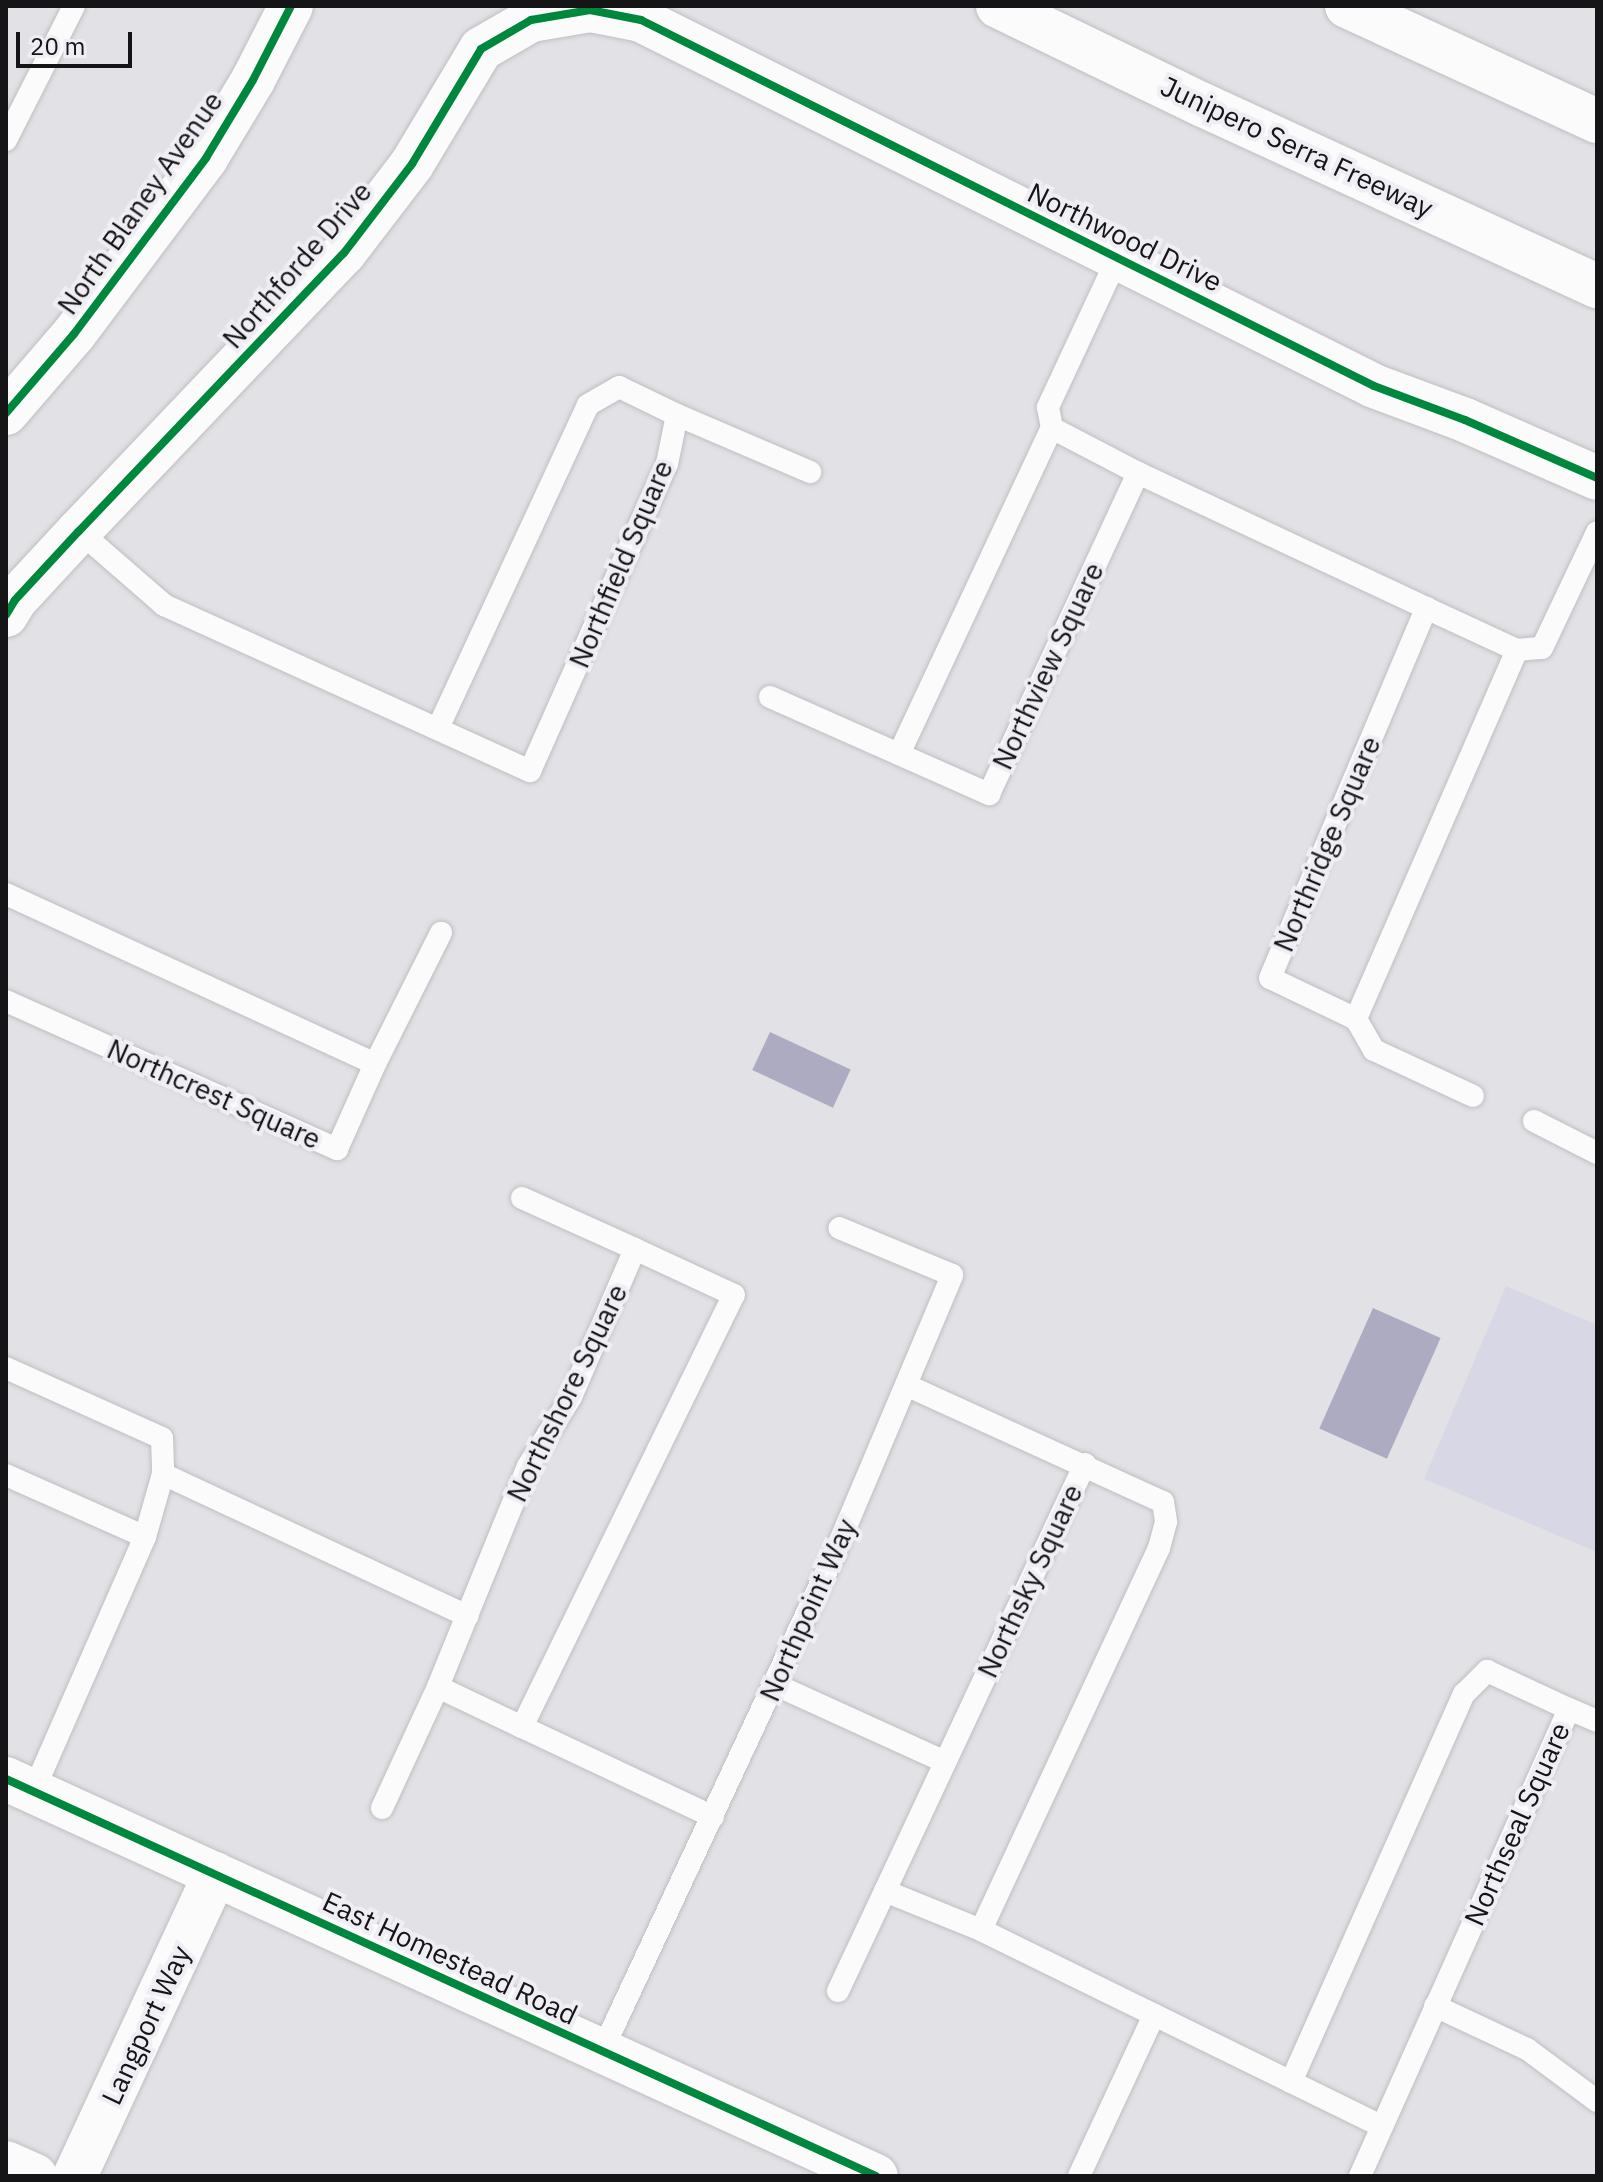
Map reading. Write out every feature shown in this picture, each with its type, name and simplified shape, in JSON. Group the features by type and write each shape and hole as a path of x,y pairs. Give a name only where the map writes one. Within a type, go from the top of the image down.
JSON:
{"main road":[{"name":"North Blaney Avenue","path":"6,413 74,334 179,196 253,80 291,6"},
{"name":"Junipero Serra Freeway","path":"998,6 1217,112 1597,286"},
{"path":"1347,6 1597,121"},
{"name":"Northforde Drive","path":"6,615 15,600 79,531 344,253 412,164 481,49 531,20 590,10 641,20"},
{"name":"Northwood Drive","path":"641,20 1374,386 1465,420 1597,478"},
{"name":"East Homestead Road","path":"20,1785 876,2176"},
{"name":"Langport Way","path":"75,2176 215,1874"},
{"path":"6,2163 35,2176"}],"lane":[{"path":"6,140 74,6"},
{"path":"770,697 899,754 1052,428 1048,407 1117,259"},
{"path":"438,728 588,405 619,387 810,472"},
{"name":"Northfield Square","path":"79,531 164,605 530,771 667,464 677,415"},
{"path":"1052,428 1138,473 1517,650 1542,648 1597,532"},
{"name":"Northview Square","path":"899,754 989,794 1138,473"},
{"name":"Northridge Square","path":"1356,1019 1270,978 1426,608"},
{"path":"1473,1096 1374,1050 1356,1019 1517,650"},
{"path":"6,894 375,1064"},
{"name":"Northcrest Square","path":"6,1001 337,1149 375,1064 441,933"},
{"path":"1534,1121 1597,1153"},
{"path":"522,1198 635,1249"},
{"name":"Northpoint Way","path":"602,2051 774,1684 906,1385 920,1342 952,1275 839,1228"},
{"name":"Northshore Square","path":"382,1808 438,1687 528,1466 571,1397 635,1249 734,1295 522,1727"},
{"path":"6,1368 162,1438 163,1474 145,1537 20,1785"},
{"path":"906,1385 1085,1464"},
{"name":"Northsky Square","path":"838,1991 1085,1464 1163,1502 1166,1522 1159,1548 981,1930"},
{"path":"163,1474 467,1616"},
{"path":"6,1475 145,1537"},
{"name":"Northseal Square","path":"1291,2082 1464,1694 1487,1671 1569,1709 1379,2125 1360,2176"},
{"path":"774,1684 945,1762"},
{"path":"438,1687 713,1817"},
{"path":"1569,1709 1597,1721"},
{"path":"885,1891 981,1930 1379,2125"},
{"path":"1435,2006 1527,2049 1597,2101"},
{"path":"1079,2176 1154,2015"}],"shaded area":[{"path":"1506,1286 1597,1325 1597,1552 1424,1479"}],"water":[{"path":"770,1032 851,1070 833,1108 752,1070"},
{"path":"1373,1308 1441,1338 1387,1459 1319,1429"}],"cycle path":[{"path":"6,413 74,334 206,158 253,80 291,6"},
{"path":"6,615 15,600 79,531 344,253 412,164 481,49 531,20 590,10 641,20 1374,386 1465,420 1597,478"},
{"path":"6,1779 876,2176"}]}
